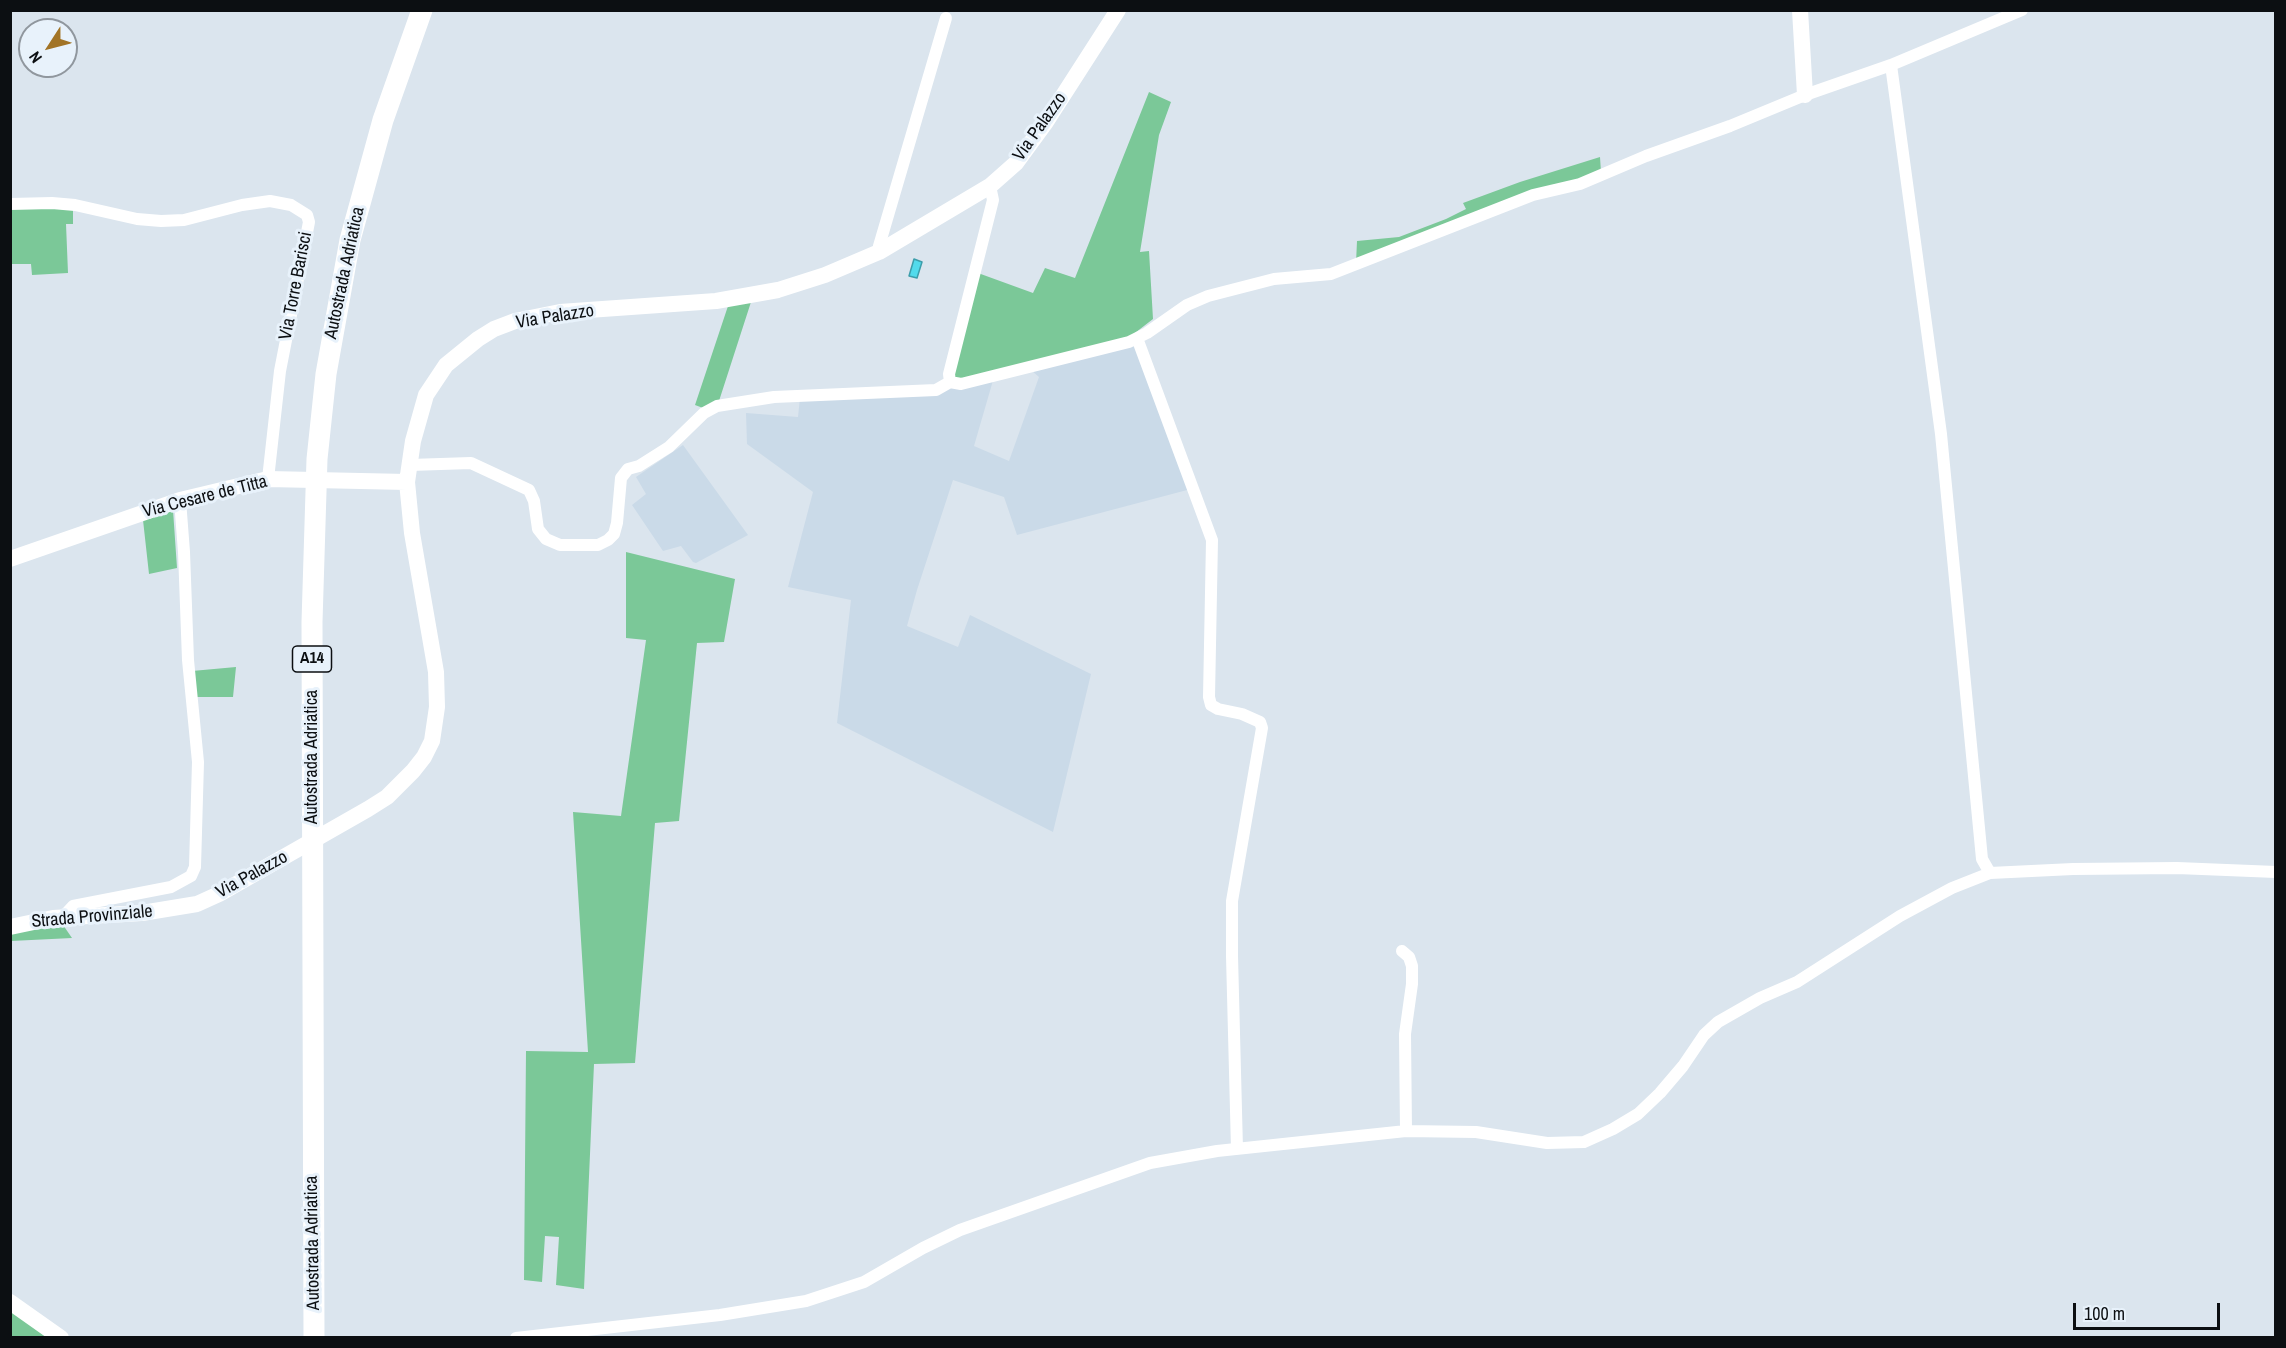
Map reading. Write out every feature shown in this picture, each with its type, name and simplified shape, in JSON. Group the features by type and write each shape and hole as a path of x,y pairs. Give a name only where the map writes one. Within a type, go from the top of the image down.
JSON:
{"highway":[{"name":"Autostrada Adriatica","path":"307,1329 299,603 304,460 313,373 337,239 368,124 408,10"},
{"name":"Autostrada Adriatica","path":"307,1329 312,622 317,459 326,374 350,240 383,120 422,10"}],"street":[{"name":"Via Palazzo","path":"174,909 197,904 219,894 368,810 400,784 424,757 432,741 436,707 436,672 412,533 408,474 413,441 426,395 446,364 473,342 494,329 515,321 560,312 716,302 778,290 836,271 879,252 990,186 1016,164 1046,122 1118,10"},
{"path":"1800,10 1805,95"},
{"path":"408,474 471,463 529,490 534,501 538,529 546,539 560,545 598,545 614,534 621,478 627,469 639,466 669,447 704,413 717,406 774,397 936,390 950,382 961,384 1129,342 1187,305 1208,296 1274,279 1331,274 1533,195 1580,183 1805,95 1891,65 2022,10"},
{"path":"879,252 946,18"},
{"path":"1891,65 1941,434 1982,859 1990,873"},
{"path":"950,382 949,374 993,200 990,186"},
{"name":"Via Torre Barisci","path":"10,204 52,203 137,219 161,221 184,220 242,205 270,201 291,205 307,215 309,222 280,371 275,479"},
{"path":"1137,338 1212,540 1209,697 1211,705 1260,722 1262,728 1233,901 1232,956 1237,1149"},
{"name":"Via Cesare de Titta","path":"10,559 180,500 275,479 338,481 408,474"},
{"path":"62,918 73,906 171,887 191,876 195,867 198,762 188,660 180,500"},
{"path":"516,1338 720,1315 806,1301 864,1282 923,1248 970,1226 1150,1163 1237,1149 1406,1131 1476,1132 1547,1143 1584,1142 1604,1134 1638,1114 1660,1094 1704,1035 1718,1022 1760,998 1797,982 1911,910 1952,888 1990,873 2177,868 2276,872"},
{"name":"Strada Provinziale","path":"10,927 62,918 174,909"},
{"path":"1402,951 1409,957 1412,966 1412,984 1405,1034 1406,1131"},
{"path":"10,1302 61,1338"}],"shaded area":[{"path":"1136,342 1191,489 1017,535 1004,497 953,480 907,626 958,647 970,615 1091,674 1053,832 837,723 851,600 788,587 813,492 747,444 746,413 798,417 800,398 888,393 994,377 974,446 1009,461 1039,377 1031,370"},
{"path":"683,445 748,535 696,563 681,546 663,551 632,505 646,494 636,477"}],"green space":[{"path":"1149,92 1171,102 1159,135 1140,252 1149,251 1153,319 1131,336 959,381 952,376 978,273 1033,293 1045,268 1075,278"},
{"path":"1600,157 1601,172 1356,263 1357,241 1399,237 1466,209 1463,203"},
{"path":"10,207 73,208 73,224 66,224 68,273 32,275 31,264 11,264"},
{"path":"751,302 719,401 703,408 695,405 728,306"},
{"path":"173,510 177,568 149,574 143,520"},
{"path":"626,552 735,579 724,642 697,643 679,821 655,823 635,1063 594,1064 584,1289 556,1285 559,1237 545,1236 542,1282 524,1280 526,1051 588,1052 573,812 621,816 646,640 626,638"},
{"path":"236,667 233,697 196,697 192,671"},
{"path":"61,922 72,938 11,941 10,933"},
{"path":"10,1307 49,1337 11,1337"}],"water":[{"path":"914,259 922,262 917,278 909,276"}]}
